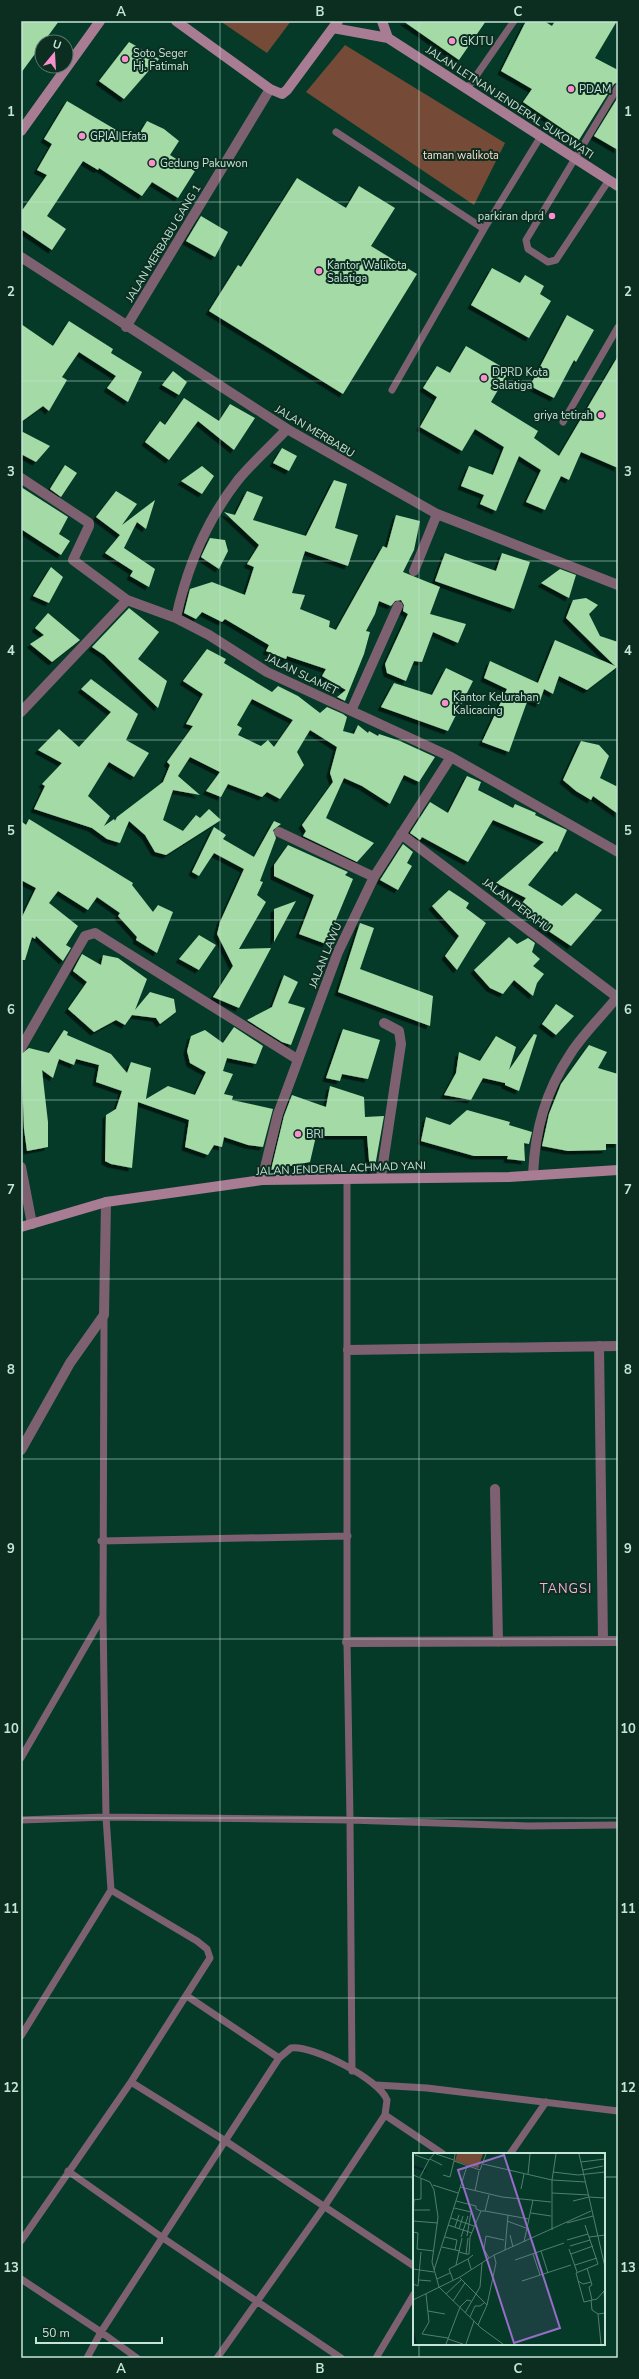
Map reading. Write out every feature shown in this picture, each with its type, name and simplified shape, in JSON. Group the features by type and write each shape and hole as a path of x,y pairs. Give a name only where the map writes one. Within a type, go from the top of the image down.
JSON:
{"street":[{"path":"21,131 100,21"},
{"path":"176,21 279,94 285,93 335,25"},
{"path":"382,21 388,38"},
{"name":"JALAN LETNAN JENDERAL SUKOWATI","path":"335,25 388,38 618,186"},
{"name":"JALAN MERBABU GANG 1","path":"126,327 270,89"},
{"name":"JALAN MERBABU","path":"21,257 126,327 287,429 437,514 618,585"},
{"path":"176,618 184,581 194,554 221,504 239,479 287,429"},
{"name":"JALAN SLAMET","path":"21,478 89,523 73,560 127,600 176,618 209,635 267,672 451,757 618,852"},
{"path":"414,571 437,514"},
{"path":"21,712 127,600"},
{"path":"351,711 398,606"},
{"name":"JALAN LAWU","path":"262,1180 278,1114 297,1059 338,952 374,877 451,757"},
{"path":"279,832 374,877"},
{"name":"JALAN PERAHU","path":"401,834 618,997"},
{"path":"21,1048 85,936 95,933 103,936 297,1059"},
{"path":"533,1176 537,1128 541,1113 557,1079 571,1053 618,997"},
{"path":"381,1177 401,1044 399,1031 384,1022"},
{"path":"21,1167 32,1224"},
{"name":"JALAN JENDERAL ACHMAD YANI","path":"21,1227 106,1202 262,1180 381,1177 533,1176 618,1170"},
{"path":"21,1450 70,1363 104,1315 106,1202"},
{"path":"599,1346 603,1641"},
{"path":"348,1350 618,1346"},
{"path":"495,1489 498,1642"},
{"path":"347,1642 618,1641"}],"lane":[{"path":"467,89 514,21"},
{"path":"609,180 556,260 548,262 528,249 526,240 618,87"},
{"path":"336,132 484,229"},
{"path":"392,390 484,229 541,136"},
{"path":"563,422 618,327"},
{"path":"347,1178 347,1642 352,2071"},
{"path":"21,2036 111,1890 106,1817 101,1541 104,1315"},
{"path":"101,1541 348,1536"},
{"path":"21,1758 103,1616"},
{"path":"21,1820 106,1817 350,1820 528,1826 618,1825"},
{"path":"21,2241 131,2082 208,1963 210,1954 197,1941 111,1890"},
{"path":"187,1996 279,2058"},
{"path":"87,2358 101,2332 163,2238 224,2140 279,2058 291,2048 298,2047 321,2054 376,2085 386,2100 385,2115 324,2207 217,2358"},
{"path":"131,2082 224,2140 413,2265"},
{"path":"376,2085 427,2088 618,2110"},
{"path":"511,2153 546,2102"},
{"path":"385,2115 442,2153"},
{"path":"68,2171 163,2238 340,2358"},
{"path":"21,2279 101,2332 137,2358"},
{"path":"376,2358 413,2296"}],"green space":[{"path":"220,21 291,21 267,53"},
{"name":"taman walikota","path":"345,45 505,143 474,205 306,92"}],"building":[{"path":"21,21 59,21 50,34 34,34 34,55 21,73"},
{"name":"GKJTU","path":"403,21 486,21 459,60"},
{"name":"PDAM","path":"526,21 544,21 552,26 555,21 617,21 595,58 618,70 618,82 614,84 579,140 523,102 532,89 501,71"},
{"path":"129,42 159,59 124,99 99,81"},
{"path":"618,97 618,150 594,136"},
{"path":"67,101 135,141 147,121 164,129 179,141 170,155 195,171 178,198 152,182 142,196 99,168 98,170 83,161 47,216 66,229 52,250 21,229 21,212 47,175 37,170 52,144 44,139"},
{"path":"297,178 346,208 359,186 395,208 371,246 417,274 343,394 209,311 238,265 241,267"},
{"path":"201,216 228,232 215,257 186,241"},
{"path":"492,268 520,283 525,275 544,286 540,294 551,301 529,338 471,305"},
{"path":"567,315 594,330 576,362 574,360 554,398 530,386"},
{"path":"69,321 113,349 111,353 142,372 128,402 107,388 116,376 79,352 62,377 67,380 49,411 43,406 21,422 21,324 53,346"},
{"path":"466,346 509,371 491,402 538,431 534,438 559,456 618,356 618,468 581,452 569,480 561,476 545,510 526,502 541,470 519,456 496,511 480,504 484,495 461,486 469,466 493,475 504,447 475,429 462,451 420,427 437,397 423,388 437,366 450,373"},
{"path":"173,371 187,382 179,395 162,385"},
{"path":"184,398 219,421 230,404 255,418 234,450 198,421 169,460 145,442 160,421 165,425"},
{"path":"21,431 50,446 36,462 21,454"},
{"path":"282,448 297,456 289,471 273,463"},
{"path":"65,465 77,473 61,497 50,489"},
{"path":"202,466 214,476 202,494 181,481"},
{"path":"334,480 347,484 335,528 358,535 348,566 305,551 292,593 305,595 300,609 330,621 329,627 336,630 383,546 387,548 396,515 420,521 414,550 403,572 440,587 430,614 466,624 458,643 433,632 422,662 414,661 406,681 387,673 385,664 408,614 403,611 404,605 401,600 395,601 391,606 379,601 375,614 366,631 370,632 364,654 345,701 337,697 346,690 322,676 326,669 287,656 286,659 266,651 269,645 225,619 222,622 202,612 196,619 184,613 190,589 212,582 245,595 254,567 247,564 259,545 224,512 235,515 247,491 263,497 253,520 306,536"},
{"path":"21,487 68,517 59,534 70,541 61,555 21,529"},
{"path":"116,491 137,504 122,525 155,500 146,529 137,522 124,548 155,569 149,587 130,576 133,571 105,553 120,535 96,517"},
{"path":"210,538 225,540 228,551 219,569 201,557"},
{"path":"445,553 496,571 502,553 530,562 514,609 435,581"},
{"path":"51,567 63,577 49,603 33,596"},
{"path":"560,569 576,575 569,598 541,583"},
{"path":"586,598 598,605 589,614 600,636 618,642 618,669 617,667 587,690 559,676 553,694 544,689 539,704 528,699 509,752 482,742 507,689 484,678 490,661 538,683 555,640 615,666 566,618 573,600"},
{"path":"129,608 159,632 138,659 167,681 158,708 104,655 92,647"},
{"path":"48,613 80,640 52,662 30,644 44,635 35,628"},
{"path":"207,649 226,659 224,663 272,692 278,686 298,696 320,713 327,707 343,714 347,717 343,731 354,734 358,725 368,733 369,731 378,736 379,734 400,741 435,757 419,782 404,775 390,804 362,786 344,778 326,818 374,843 357,862 303,836 306,831 302,825 333,782 330,773 337,747 310,730 297,752 304,765 280,799 267,792 262,797 228,784 221,797 206,791 220,772 190,757 178,776 200,795 173,790 163,820 183,831 196,815 200,818 209,809 221,820 166,855 155,852 145,835 129,821 120,843 107,839 92,828 34,809 45,786 42,784 62,763 38,750 59,729 79,747 111,712 81,689 91,679 138,714 126,740 149,753 134,777 109,762 88,796 110,816 104,826 114,819 115,821 117,817 163,782 170,765 167,762 193,726 186,724 203,694 183,681","holes":["252,699 293,720 274,747 268,740 261,746 238,735 242,728 237,725"]},
{"path":"446,668 473,681 448,731 381,707 394,683 432,695"},
{"path":"581,741 599,745 609,756 600,778 618,787 618,814 593,796 591,800 576,791 563,780"},
{"path":"467,776 481,782 478,790 513,808 515,804 536,813 535,815 567,830 557,852 555,851 528,885 562,906 576,893 602,910 571,946 541,926 545,922 519,907 526,898 496,883 544,842 493,820 468,862 422,837 420,840 410,833 430,802 448,813"},
{"path":"29,819 133,883 132,885 153,912 158,905 173,912 157,953 136,940 137,937 118,916 120,913 97,897 88,910 58,891 49,903 78,926 66,945 71,948 63,961 36,936 35,939 32,937 25,960 21,960 21,919 36,888 21,880 21,821 26,825"},
{"path":"274,821 281,824 273,830 276,838 260,881 263,882 257,895 266,902 239,949 271,948 239,1008 213,997 233,966 217,934 220,922 244,869 214,853 199,876 192,872 214,827 226,835 223,839 254,857"},
{"path":"403,844 413,852 407,863 412,866 398,890 380,880"},
{"path":"288,845 348,872 345,875 353,879 326,944 299,934 314,895 274,876 274,865"},
{"path":"449,890 469,903 466,908 486,923 457,970 445,956 459,936 432,906"},
{"path":"296,901 274,942 274,909"},
{"path":"360,923 374,928 360,969 433,996 430,1026 338,992"},
{"path":"199,935 216,945 199,970 179,959"},
{"path":"509,937 517,944 528,938 535,943 532,952 540,959 533,966 544,974 537,983 533,996 514,980 503,994 490,988 474,970"},
{"path":"82,954 101,965 103,955 118,958 147,979 135,1010 150,992 174,999 176,1012 160,1024 156,1018 132,1015 125,1025 116,1020 94,1032 68,1009 87,982 73,971"},
{"path":"284,975 298,982 288,1003 305,1008 291,1045 282,1042 247,1020 272,1007"},
{"path":"556,1004 574,1016 556,1035 542,1024"},
{"path":"234,1027 263,1046 256,1064 227,1058 223,1071 233,1074 224,1094 233,1096 232,1100 273,1109 263,1147 248,1145 224,1137 222,1147 214,1145 208,1155 185,1147 189,1120 138,1102 132,1168 111,1164 105,1161 106,1115 116,1109 122,1091 96,1082 99,1065 76,1059 74,1065 59,1059 53,1078 42,1070 48,1122 48,1147 27,1151 24,1129 21,1054 29,1048 49,1053 64,1030 68,1032 67,1035 111,1054 127,1073 131,1062 151,1068 146,1099 168,1086 195,1095 206,1072 190,1063 187,1051 191,1036 205,1030 223,1043"},
{"path":"343,1029 380,1040 368,1079 342,1074 340,1081 326,1078"},
{"path":"534,1034 537,1035 519,1091 505,1085 505,1083 483,1078 471,1100 444,1095 456,1073 459,1052 480,1061 496,1036 516,1047 509,1070"},
{"path":"589,1045 607,1052 598,1068 618,1074 618,1144 606,1144 606,1150 568,1151 542,1146 549,1114 561,1084"},
{"path":"330,1086 364,1097 365,1117 384,1116 374,1172 370,1172 367,1136 316,1136 310,1162 271,1170 284,1116 292,1095 326,1107"},
{"path":"467,1110 510,1122 509,1125 532,1132 529,1144 524,1143 525,1161 507,1159 508,1156 474,1156 421,1141 426,1117 450,1125"}],"place":[{"name":"GKJTU","path":"452,41"},
{"name":"Soto Seger Hj. Fatimah","path":"125,59"},
{"name":"PDAM","path":"571,89"},
{"name":"GPIAI Efata","path":"82,136"},
{"name":"Gedung Pakuwon","path":"152,163"},
{"name":"parkiran dprd","path":"552,216"},
{"name":"Kantor Walikota Salatiga","path":"319,271"},
{"name":"DPRD Kota Salatiga","path":"484,378"},
{"name":"griya tetirah","path":"601,415"},
{"name":"Kantor Kelurahan Kalicacing","path":"445,703"},
{"name":"BRI","path":"298,1134"}],"district":[{"name":"TANGSI","path":"566,1588"}]}
